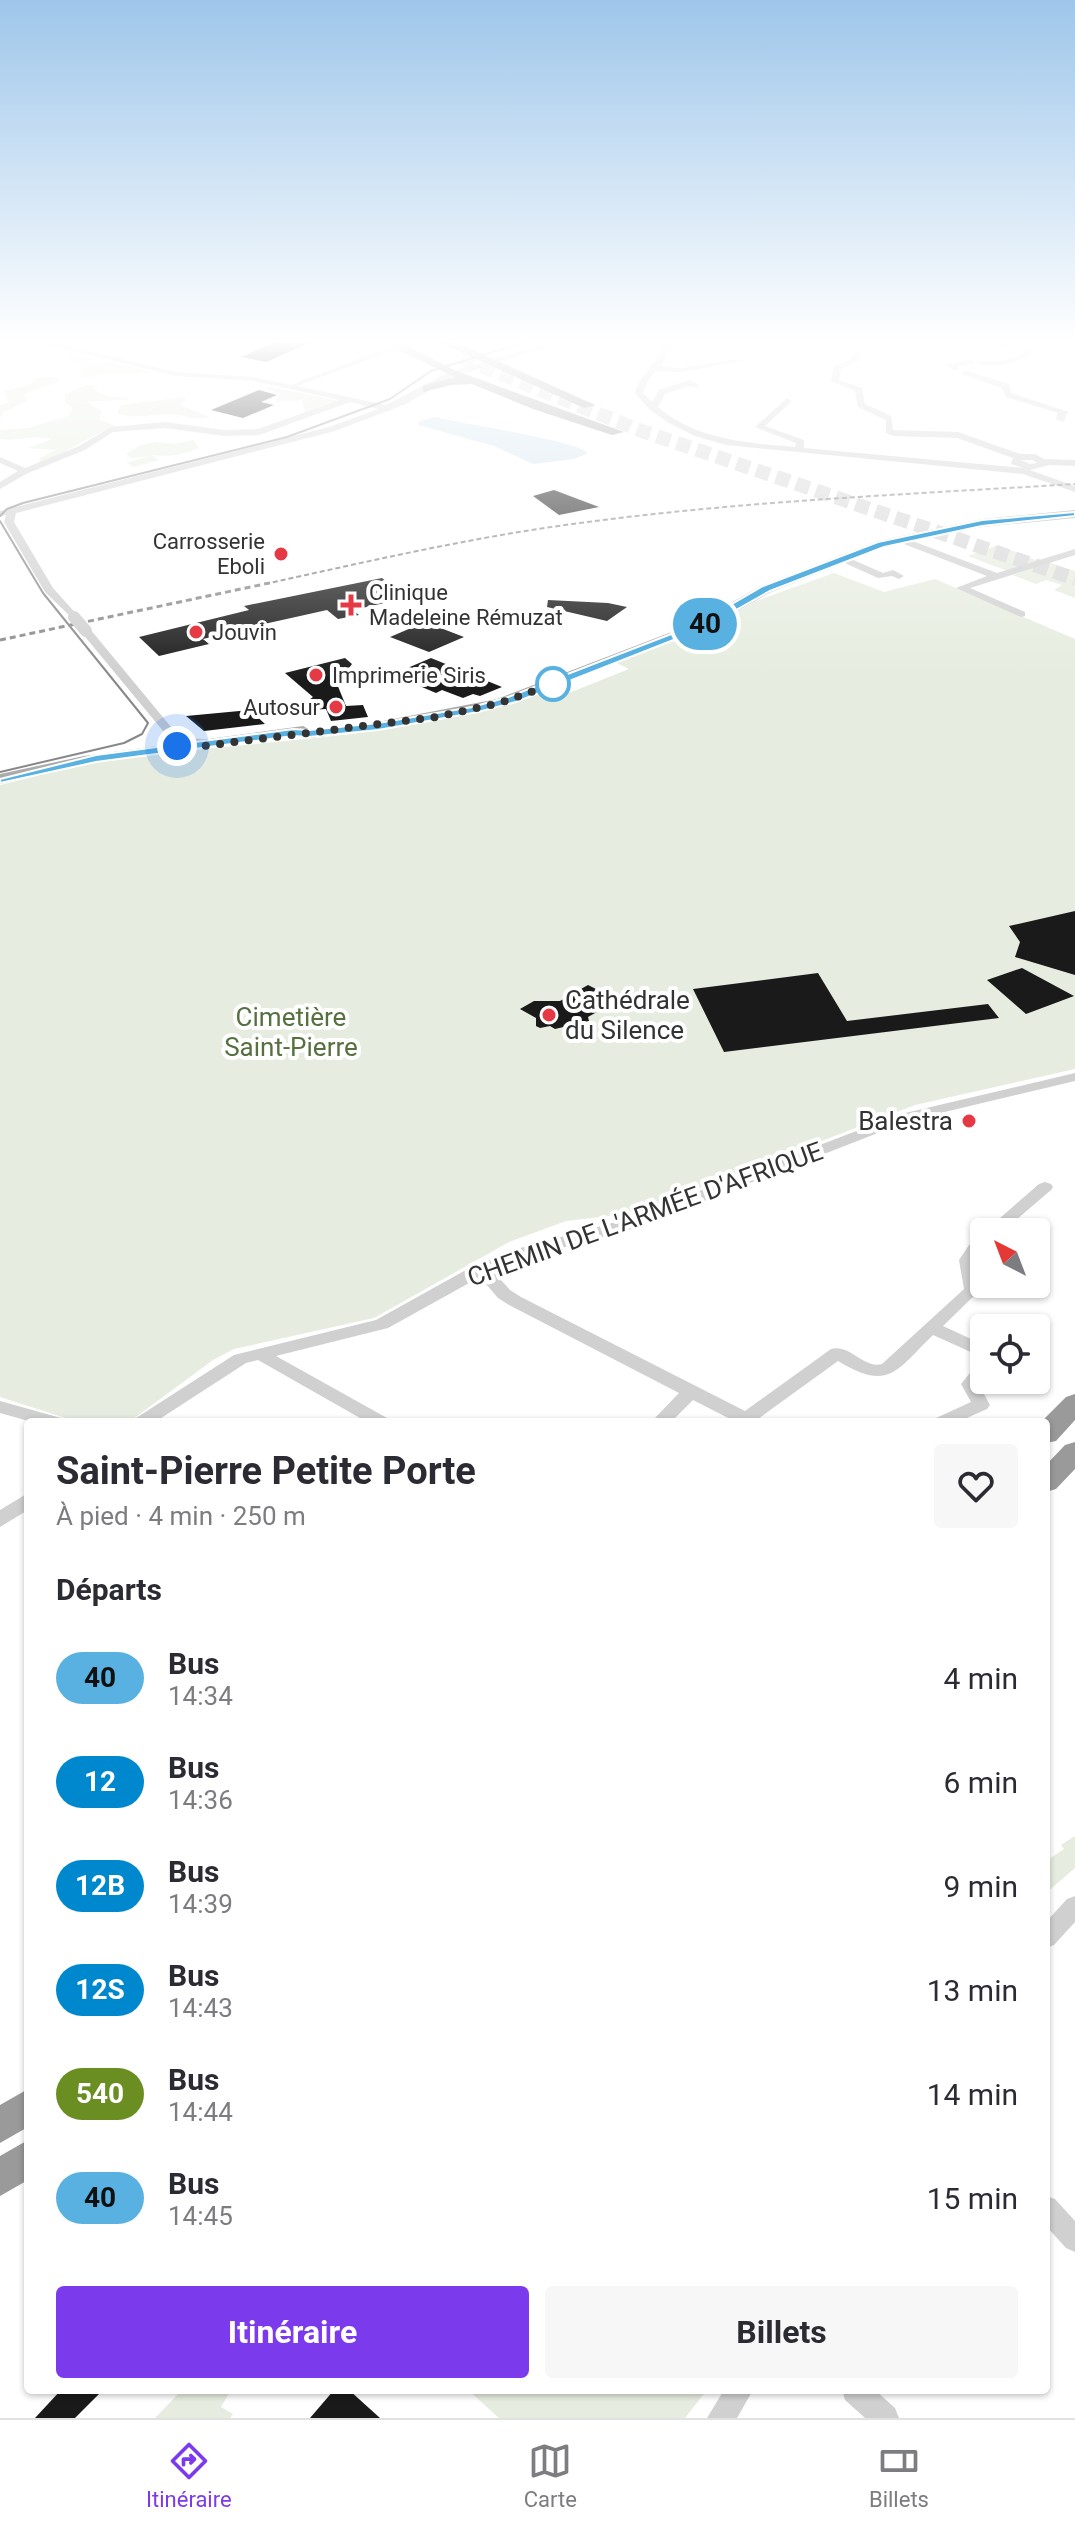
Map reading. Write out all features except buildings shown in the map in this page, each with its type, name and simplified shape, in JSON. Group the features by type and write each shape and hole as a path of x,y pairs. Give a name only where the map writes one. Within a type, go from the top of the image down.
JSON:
{"highway":[{"path":"1050,1430 1075,1403"},
{"path":"1050,1478 1075,1452"},
{"path":"0,2126 24,2109"},
{"path":"0,2178 24,2161"}],"main road":[{"path":"0,779 169,743 203,746 459,713 512,699 700,626 766,589 899,539 1009,520 1074,513"}],"street":[{"path":"0,486 25,471 64,456"},
{"path":"0,514 229,456"},
{"path":"868,456 1024,469 1042,466 1045,462"},
{"path":"1016,456 1035,457 1045,462 1075,463"},
{"path":"1019,457 1014,462 1024,469 1075,489"},
{"path":"0,460 25,471"},
{"path":"12,511 9,522 37,573 86,631 169,743 230,741"},
{"path":"899,539 995,576"},
{"path":"1021,614 961,588 1075,552"},
{"path":"842,558 879,577 893,573 899,576"},
{"name":"CHEMIN DE L'ARMÉE D'AFRIQUE","path":"148,1418 223,1367 258,1353 382,1324 482,1269 519,1254 629,1224 906,1117 1075,1077"},
{"path":"1008,1218 1045,1187"},
{"path":"970,1254 966,1269 970,1283"},
{"path":"482,1269 504,1294 515,1301 744,1418"},
{"path":"751,1418 833,1355 841,1354 869,1371 882,1371 970,1292"},
{"path":"932,1328 970,1346"},
{"path":"258,1353 374,1418"},
{"path":"664,1418 691,1392"},
{"path":"951,1418 981,1405 975,1394"},
{"path":"0,1407 24,1418"},
{"path":"0,1407 40,1418"},
{"path":"0,1520 24,1503"},
{"path":"1050,1919 1073,1909"},
{"path":"1050,1934 1073,1909"},
{"path":"1050,2212 1075,2239"},
{"path":"721,2418 737,2394"},
{"path":"859,2394 885,2418"}],"green space":[{"path":"44,456 58,456 41,465 40,458"},
{"path":"129,456 152,456 159,460 134,467 126,463 150,456"},
{"path":"998,545 1040,562 1010,572 968,556"},
{"path":"1048,562 1075,571 1075,598 1054,590 1062,585 1046,580 1036,584 1013,575"},
{"name":"Cimetière Saint-Pierre","path":"834,573 884,592 935,579 1075,639 1075,1069 915,1105 635,1213 566,1221 509,1242 374,1318 234,1349 213,1360 134,1418 66,1418 0,1397 0,785 104,760 396,728 450,718 557,687 569,693 629,669 617,663 705,630 756,601"},
{"path":"1075,1836 1075,1868 1050,1890 1050,1858 1064,1849 1061,1845"},
{"path":"178,2394 229,2394 221,2407 233,2414 230,2418 155,2418"},
{"path":"472,2394 704,2394 685,2418 499,2418"}],"water":[{"path":"515,456 581,456 574,459 533,464"}],"tunnel":[{"path":"715,456 1075,579"}],"tram line":[{"path":"0,516 7,509 23,503 212,456"},
{"path":"0,521 43,593 148,723 142,734 124,743 0,772"}],"railway":[{"path":"265,584 470,541 605,520 806,500 1075,484"},
{"path":"0,640 274,582"}],"bus line":[{"name":"40","path":"0,779 96,758 293,732 309,734 378,726 474,710 512,699 710,622 766,589 882,544 982,523 1075,514"}],"place":[{"name":"Carrosserie Eboli","path":"281,554"},
{"name":"Clinique Madeleine Rémuzat","path":"351,605"},
{"name":"Jouvin","path":"196,632"},
{"name":"Imprimerie Siris","path":"316,675"},
{"name":"Autosur","path":"336,707"},
{"name":"Cathédrale du Silence","path":"549,1015"},
{"name":"Balestra","path":"969,1121"}],"route":[{"path":"177,746 203,746 293,732 309,734 436,717 500,703 553,684"}]}
